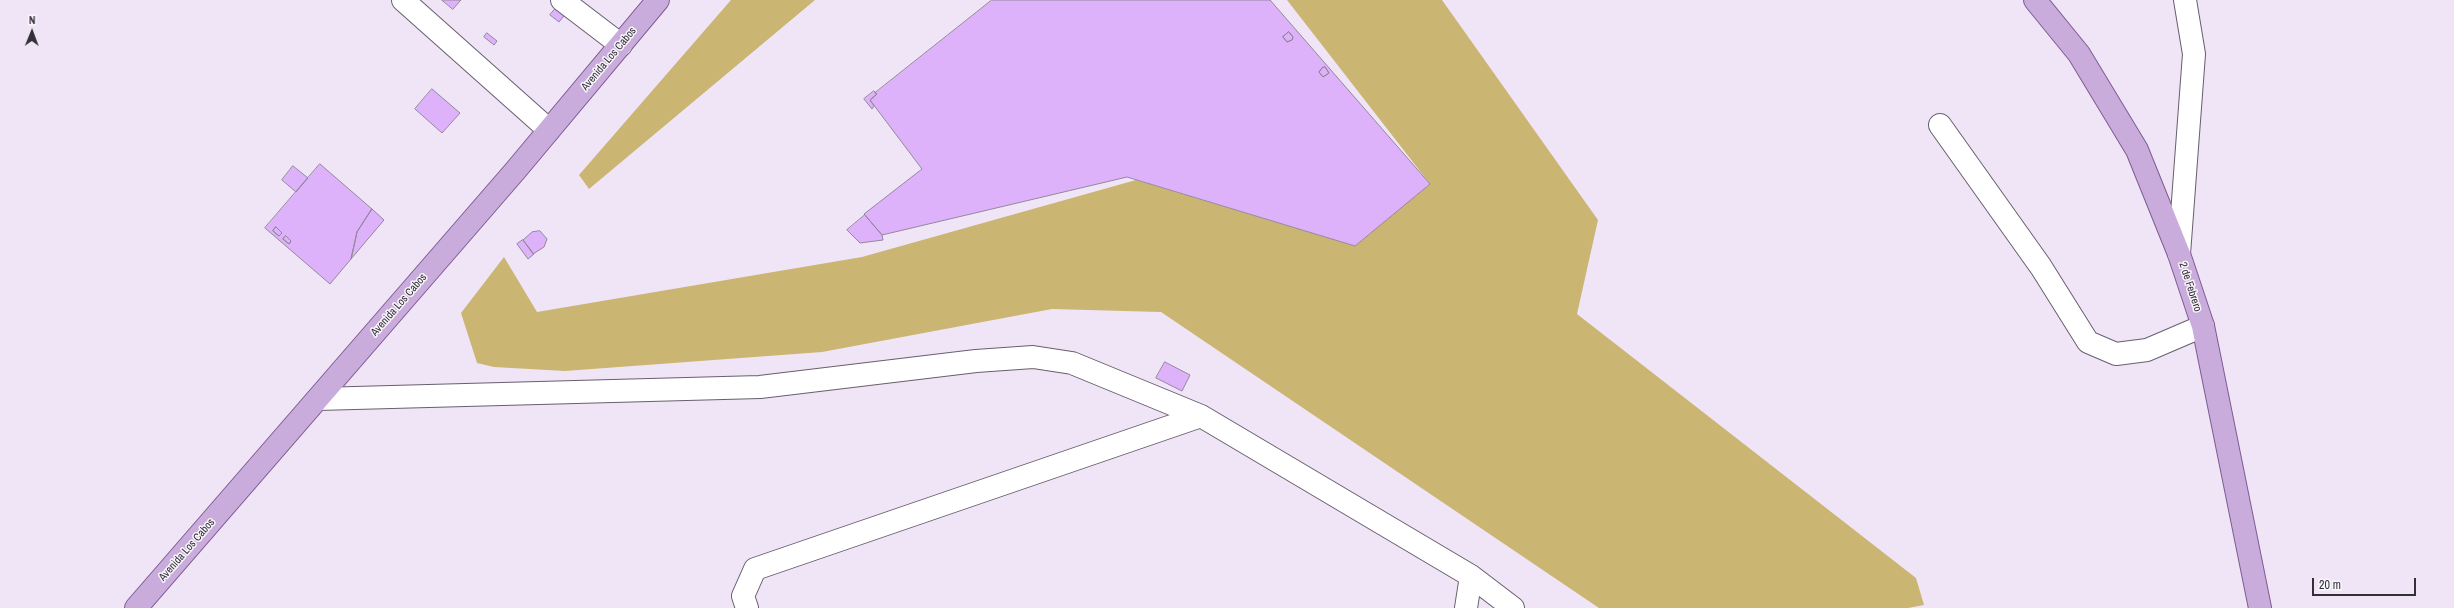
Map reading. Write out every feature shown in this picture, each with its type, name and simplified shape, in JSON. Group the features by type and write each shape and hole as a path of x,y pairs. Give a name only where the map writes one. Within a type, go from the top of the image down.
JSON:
{"main road":[{"name":"Avenida Los Cabos","path":"136,608 549,130 658,0"},
{"name":"2 de Febrero","path":"2035,0 2079,54 2137,150 2179,254 2203,326 2260,608"}],"lane":[{"path":"403,0 549,130"},
{"path":"562,0 621,45"},
{"path":"2179,254 2194,54 2185,0"},
{"path":"1940,125 2041,267 2088,342 2116,354 2147,350 2203,326"},
{"path":"318,399 760,387 976,361 1033,358 1072,363 1201,416 1471,576 1513,608"},
{"path":"747,608 743,596 756,569 1201,416"},
{"path":"1466,608 1471,576"}],"shaded area":[{"path":"731,0 815,0 589,189 579,175"},
{"path":"1287,0 1442,0 1598,220 1577,314 1916,578 1924,605 1908,608 1599,608 1161,312 1052,309 822,352 565,371 494,367 477,363 461,313 504,257 537,312 862,257 1136,180 1355,246 1430,184"}],"building":[{"path":"442,0 461,0 453,9"},
{"path":"563,0 572,6 559,22 550,15"},
{"path":"992,0 1270,0 1430,184 1355,246 1127,177 882,235 864,214 922,169 870,100 877,94 875,93","holes":["1289,32 1293,37 1292,40 1287,42 1283,37","1325,67 1329,73 1323,77 1319,72"]},
{"path":"1289,32 1293,37 1292,40 1287,42 1283,37"},
{"path":"487,33 497,41 494,45 484,37"},
{"path":"1325,67 1329,73 1323,77 1319,72"},
{"path":"432,89 460,113 442,133 415,109"},
{"path":"874,91 877,94 870,100 874,106 872,109 864,99"},
{"path":"320,164 372,209 357,232 351,259 330,284 265,228","holes":["276,227 282,233 279,236 273,231","286,236 291,241 289,244 283,239"]},
{"path":"293,166 308,178 296,192 282,180"},
{"path":"372,209 384,220 351,259 357,232"},
{"path":"865,215 882,235 883,240 860,243 847,230"},
{"path":"276,227 282,233 279,236 273,231"},
{"path":"540,231 547,239 544,247 533,254 523,240 532,232"},
{"path":"286,236 291,241 289,244 283,239"},
{"path":"523,240 534,254 528,259 517,244"},
{"path":"1165,362 1190,375 1182,391 1156,378"}]}
